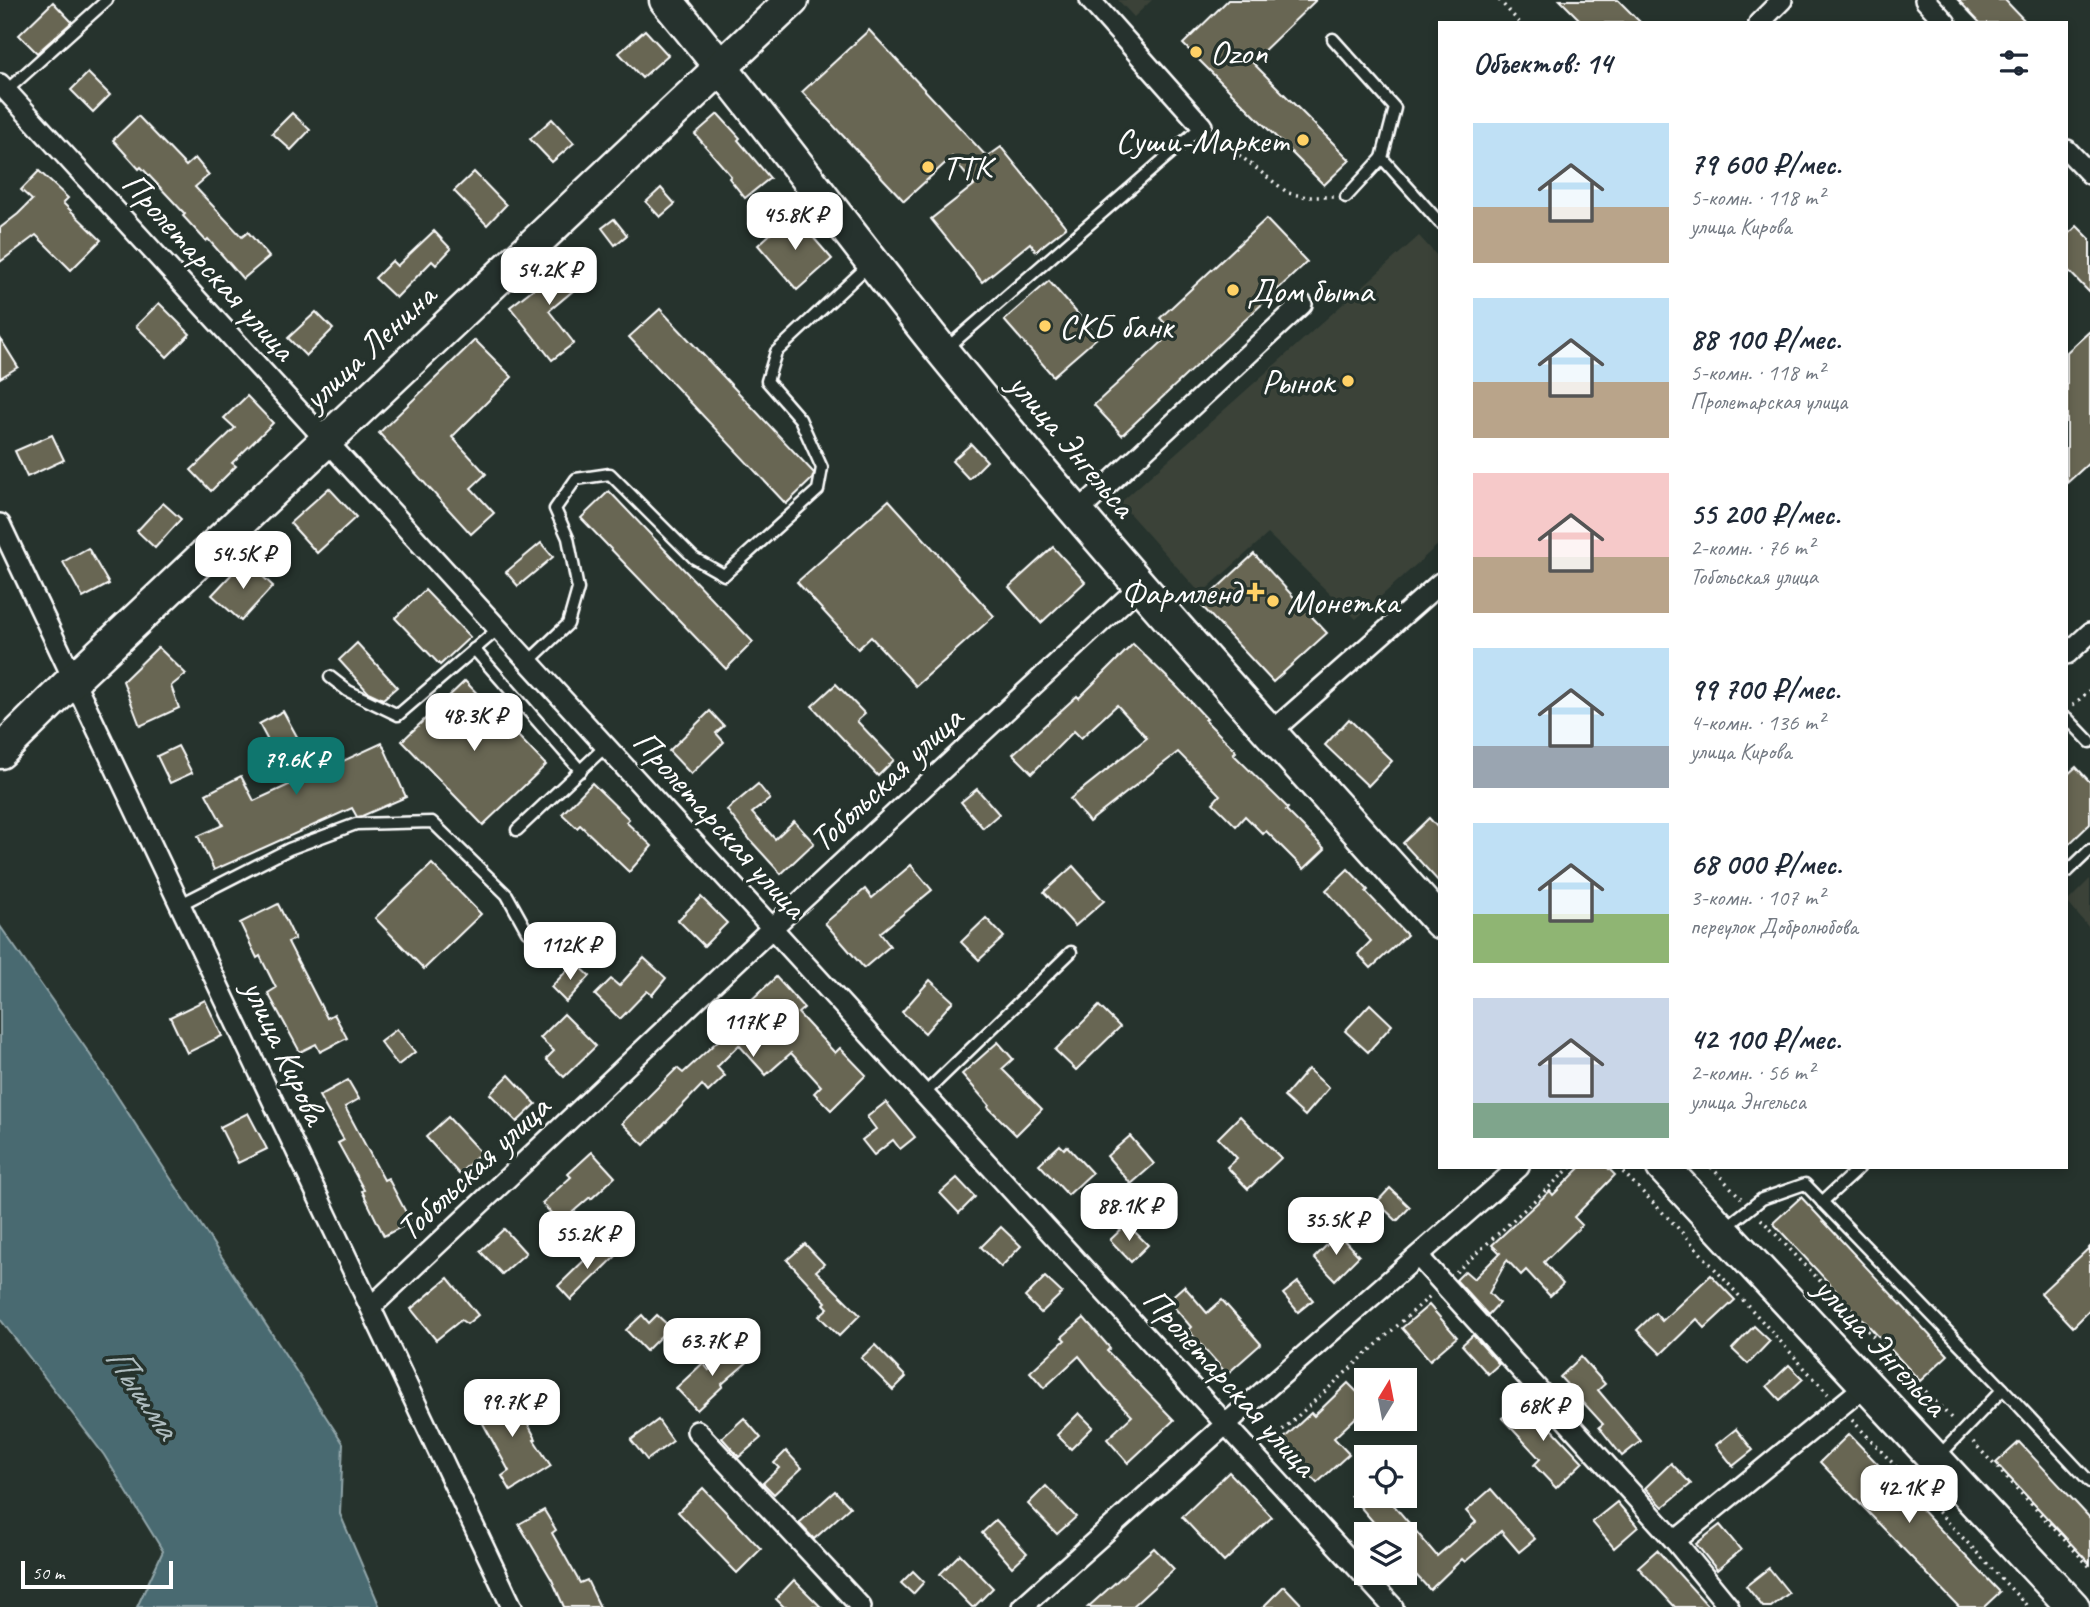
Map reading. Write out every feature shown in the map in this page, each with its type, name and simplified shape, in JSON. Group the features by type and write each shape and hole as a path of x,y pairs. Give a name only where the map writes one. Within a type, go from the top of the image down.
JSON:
{"main road":[{"name":"улица Энгельса","path":"666,0 722,66 943,352 1140,586 1438,920"},
{"name":"улица Ленина","path":"0,752 792,0"},
{"name":"улица Энгельса","path":"1674,1174 1722,1231 2073,1607"}],"street":[{"path":"1090,0 1202,126"},
{"path":"1761,21 1782,0"},
{"path":"1925,0 1944,21"},
{"name":"Пролетарская улица","path":"3,88 1393,1607"},
{"path":"2068,151 2090,174"},
{"path":"1078,512 1302,304"},
{"name":"улица Кирова","path":"0,524 512,1607"},
{"path":"1270,733 1438,585"},
{"name":"Тобольская улица","path":"371,1307 772,928 1140,586"},
{"path":"2068,653 2090,633"},
{"path":"1022,1607 1517,1169"},
{"path":"1418,1256 1675,1541 1729,1607"},
{"path":"1675,1541 1865,1386"},
{"path":"697,1431 861,1607"}],"lane":[{"path":"3,88 107,0"},
{"path":"1333,39 1395,108 1382,158 1346,197"},
{"path":"943,352 1202,126"},
{"path":"1382,158 1438,221"},
{"path":"528,662 568,624 575,601 578,589 568,538 555,509 576,479 610,474 694,558 724,575 818,490 822,468 800,419 767,382 776,352 873,262"},
{"path":"330,677 348,691 398,715 498,629"},
{"path":"474,649 581,771"},
{"path":"2068,719 2090,742"},
{"path":"517,830 606,746"},
{"path":"181,904 289,849 356,824 432,822 507,895 527,931"},
{"path":"2068,871 2090,850"},
{"path":"924,1094 1071,952"},
{"path":"1822,1202 1858,1169"},
{"path":"1722,1231 1762,1199 1805,1184 2090,1482"},
{"path":"1935,1459 2003,1389"}],"path":[{"path":"1499,0 1518,21"},
{"path":"1202,126 1288,193 1307,197 1346,197"},
{"path":"2068,710 2090,690"},
{"path":"1262,1448 1569,1169"},
{"path":"1620,1169 1676,1226 1840,1407 2028,1607"},
{"path":"1713,1169 2090,1567"}],"shaded area":[{"path":"1118,0 1152,0 1134,17"},
{"name":"Рынок","path":"1419,236 1438,257 1438,545 1356,619 1268,534 1201,594 1120,503"},
{"path":"2090,879 2090,929 2068,903"}],"water":[{"name":"Пышма","path":"0,926 89,1053 343,1443 340,1514 380,1607 137,1607 163,1551 104,1455 0,1319"}],"building":[{"path":"1228,0 1316,0 1252,62 1350,160 1324,185 1183,44"},
{"path":"1560,0 1618,0 1639,21 1581,21"},
{"path":"1958,0 2005,0 2025,21 1978,21"},
{"path":"53,2 72,22 37,53 19,35"},
{"path":"645,30 668,55 642,78 619,53"},
{"path":"869,30 987,157 1001,147 1066,227 1036,251 1030,243 982,282 931,219 974,185 952,157 904,201 802,92"},
{"path":"88,73 110,95 93,112 71,90"},
{"path":"292,113 310,130 291,150 272,133"},
{"path":"718,114 770,178 745,198 729,178 731,176 695,134"},
{"path":"138,116 186,166 195,158 209,175 195,187 242,237 248,232 269,257 243,279 113,140"},
{"path":"552,119 574,143 552,162 530,139"},
{"path":"39,171 68,198 63,203 101,240 71,270 36,235 0,262 0,228 32,200 21,190"},
{"path":"474,172 506,205 487,225 454,191"},
{"path":"661,188 675,204 660,217 646,202"},
{"path":"793,214 832,259 797,290 758,245"},
{"path":"614,219 627,235 615,245 602,228"},
{"name":"Дом быта","path":"1266,219 1307,262 1122,435 1094,405 1173,332 1160,318"},
{"path":"2077,226 2090,239 2090,293 2068,270 2068,235"},
{"path":"434,231 451,249 436,265 432,261 396,298 375,278 392,261 397,266"},
{"path":"568,256 587,279 549,311 574,343 552,360 510,307"},
{"path":"1049,281 1098,337 1053,376 1004,320"},
{"path":"159,303 190,334 167,357 136,326"},
{"path":"660,309 814,473 812,479 786,504 629,337"},
{"path":"316,312 333,329 306,356 288,338"},
{"path":"2090,331 2090,462 2068,482 2068,351"},
{"path":"0,338 18,367 0,378"},
{"path":"475,340 512,377 452,437 486,474 471,488 494,513 471,534 379,433"},
{"path":"247,396 273,423 232,463 236,466 211,491 191,470 235,428 224,418"},
{"path":"52,435 64,460 27,477 15,451"},
{"path":"971,444 987,461 969,479 952,461"},
{"path":"329,488 356,517 317,553 290,523"},
{"path":"609,491 753,642 726,669 581,518"},
{"path":"889,500 994,616 916,686 871,637 858,649 797,582"},
{"path":"163,503 181,519 155,548 137,531"},
{"path":"541,543 553,557 518,586 506,572"},
{"path":"1053,547 1085,582 1041,623 1009,587"},
{"path":"88,548 109,584 83,598 63,562"},
{"path":"1254,554 1327,633 1273,682 1200,604"},
{"path":"245,560 273,586 241,621 212,595"},
{"path":"425,590 470,637 440,665 395,618"},
{"path":"357,643 397,687 383,699 368,692 339,660"},
{"path":"1133,644 1207,719 1205,720 1236,751 1233,754 1325,849 1304,869 1266,831 1263,834 1245,816 1236,826 1213,803 1220,795 1178,752 1089,822 1070,799 1147,738 1117,705 1081,738 1074,731 1032,773 1013,754 1077,696 1079,698"},
{"path":"158,647 186,674 171,686 179,708 140,726 123,681"},
{"path":"465,681 546,765 483,825 402,741"},
{"path":"836,684 865,714 857,721 894,760 878,776 812,706"},
{"path":"283,711 317,773 382,743 406,797 362,816 357,817 352,808 214,870 198,836 223,825 206,794 241,776 254,801 291,784 259,724"},
{"path":"710,711 724,726 716,733 724,742 691,774 669,751"},
{"path":"1349,719 1392,761 1368,786 1325,745"},
{"path":"178,746 192,773 170,783 157,756"},
{"path":"2076,767 2090,782 2090,824 2068,845 2068,774"},
{"path":"592,783 629,819 626,822 652,846 629,872 580,825 577,828 562,814"},
{"path":"758,784 770,799 752,813 775,839 794,821 814,843 781,874 727,810"},
{"path":"977,789 999,814 983,828 961,802"},
{"path":"1429,818 1438,828 1438,881 1403,843"},
{"path":"432,864 481,914 424,969 375,918"},
{"path":"911,865 932,890 880,933 890,946 864,968 825,923 865,889 872,898"},
{"path":"1073,866 1104,901 1075,926 1044,892"},
{"path":"1348,869 1407,935 1371,968 1358,954 1371,941 1326,890"},
{"path":"701,897 727,923 704,946 678,920"},
{"path":"278,904 295,939 288,942 327,1018 334,1014 347,1038 320,1052 316,1044 300,1052 268,993 276,988 240,923"},
{"path":"986,918 1004,937 979,960 961,942"},
{"path":"644,958 666,978 652,995 647,991 620,1019 595,995 611,979 619,986"},
{"path":"575,962 590,976 566,1002 551,987"},
{"path":"776,977 804,1008 798,1013 835,1053 840,1048 866,1075 831,1110 814,1093 821,1086 791,1053 766,1075 739,1045 717,1067 725,1076 708,1092 702,1085 644,1145 622,1123 677,1068 683,1073 722,1037 717,1032"},
{"path":"930,980 953,1001 925,1033 902,1012"},
{"path":"205,1000 222,1036 187,1053 170,1017"},
{"path":"1370,1004 1392,1025 1368,1052 1345,1031"},
{"path":"1099,1006 1120,1027 1076,1070 1055,1050"},
{"path":"564,1014 596,1046 564,1077 546,1059 554,1051 540,1038"},
{"path":"397,1029 415,1052 398,1065 380,1042"},
{"path":"998,1042 1013,1059 1002,1069 1042,1109 1016,1135 988,1107 962,1074"},
{"path":"1308,1069 1329,1088 1305,1116 1284,1097"},
{"path":"509,1075 536,1104 517,1122 490,1094"},
{"path":"348,1080 359,1099 345,1107 384,1180 388,1178 411,1222 384,1236 362,1191 364,1190 338,1143 344,1140 319,1096"},
{"path":"886,1102 915,1137 900,1149 893,1140 874,1155 862,1140 876,1129 867,1117"},
{"path":"248,1113 267,1149 238,1163 220,1127"},
{"path":"1240,1116 1281,1158 1248,1189 1227,1167 1237,1158 1218,1138"},
{"path":"448,1117 481,1153 459,1174 426,1137"},
{"path":"1130,1136 1154,1164 1131,1184 1107,1156"},
{"path":"1060,1145 1064,1149 1067,1146 1092,1173 1068,1195 1039,1164"},
{"path":"592,1152 615,1177 560,1223 542,1203 571,1177 568,1174"},
{"path":"1579,1169 1609,1169 1615,1175 1574,1217 1582,1225 1544,1262 1563,1284 1550,1296 1526,1270 1521,1275 1507,1260 1489,1293 1499,1303 1488,1315 1456,1280 1465,1271 1474,1279 1500,1253 1492,1245 1550,1191 1553,1195"},
{"path":"957,1178 975,1197 959,1213 940,1193"},
{"path":"1390,1188 1410,1207 1397,1221 1377,1202"},
{"path":"1801,1197 1948,1355 1920,1381 1773,1223"},
{"path":"1127,1224 1148,1245 1131,1262 1110,1240"},
{"path":"1001,1227 1021,1246 1001,1267 981,1247"},
{"path":"504,1229 526,1253 502,1274 480,1251"},
{"path":"1338,1234 1359,1256 1335,1280 1314,1258"},
{"path":"602,1243 616,1256 571,1300 558,1286"},
{"path":"805,1244 824,1264 816,1271 860,1315 839,1336 819,1316 828,1308 824,1304 826,1302 787,1260"},
{"path":"2090,1247 2090,1310 2073,1327 2041,1293"},
{"path":"1711,1275 1735,1300 1705,1328 1697,1319 1661,1354 1637,1330 1655,1313 1662,1321"},
{"path":"1045,1277 1062,1293 1041,1313 1025,1297"},
{"path":"448,1278 478,1315 467,1324 461,1320 436,1340 411,1309"},
{"path":"1298,1282 1313,1300 1298,1312 1283,1294"},
{"path":"1184,1286 1207,1313 1222,1300 1261,1344 1227,1374 1188,1330 1191,1327 1168,1300"},
{"path":"1429,1305 1457,1337 1430,1360 1402,1328"},
{"path":"642,1315 649,1323 657,1315 670,1327 646,1351 626,1330"},
{"path":"1084,1318 1110,1348 1107,1351 1174,1420 1128,1463 1107,1439 1132,1416 1079,1356 1044,1388 1030,1372 1065,1340 1062,1337"},
{"path":"1754,1326 1770,1341 1748,1364 1732,1349"},
{"path":"1473,1335 1499,1364 1488,1374 1462,1345"},
{"path":"875,1345 906,1377 893,1390 861,1358"},
{"path":"739,1346 751,1359 697,1410 676,1388 703,1363 709,1370"},
{"path":"1581,1357 1605,1384 1598,1390 1641,1441 1622,1456 1599,1427 1603,1424 1560,1377"},
{"path":"1789,1365 1803,1379 1780,1400 1767,1386"},
{"path":"1348,1383 1354,1389 1354,1419 1334,1438 1349,1454 1317,1483 1279,1443 1311,1413 1314,1416"},
{"path":"509,1389 536,1439 534,1440 551,1466 511,1491 502,1476 509,1471 474,1407"},
{"path":"1523,1398 1583,1462 1556,1488 1534,1465 1540,1459 1502,1418"},
{"path":"1079,1413 1093,1427 1071,1449 1057,1435"},
{"path":"744,1418 761,1438 739,1457 722,1438"},
{"path":"658,1420 673,1441 647,1460 631,1440"},
{"path":"1736,1429 1753,1450 1733,1466 1716,1445"},
{"path":"1849,1434 2000,1592 1984,1607 1959,1607 1820,1462"},
{"path":"2019,1442 2090,1518 2090,1564 1996,1463"},
{"path":"786,1451 802,1468 774,1494 763,1483 779,1468 774,1463"},
{"path":"1671,1463 1691,1484 1663,1507 1645,1488"},
{"path":"1229,1472 1272,1517 1224,1562 1182,1517"},
{"path":"1046,1486 1076,1517 1057,1534 1028,1504"},
{"path":"703,1488 761,1549 737,1573 678,1512"},
{"path":"1491,1489 1535,1539 1519,1552 1501,1531 1465,1562 1462,1559 1430,1590 1417,1576 1417,1532 1437,1556 1476,1522 1466,1511"},
{"path":"835,1491 850,1507 814,1539 799,1523"},
{"path":"1617,1502 1638,1527 1614,1548 1592,1522"},
{"path":"1361,1508 1396,1508 1408,1522 1373,1522"},
{"path":"544,1510 556,1530 552,1533 580,1583 587,1580 600,1607 564,1607 552,1580 519,1524"},
{"path":"996,1520 1027,1553 1012,1567 982,1533"},
{"path":"1720,1525 1741,1550 1717,1570 1696,1544"},
{"path":"1154,1548 1174,1569 1132,1607 1088,1607"},
{"path":"1657,1550 1709,1607 1675,1607 1638,1567"},
{"path":"960,1554 993,1588 974,1607 940,1574"},
{"path":"1769,1568 1789,1593 1771,1607 1763,1607 1746,1586"},
{"path":"913,1571 924,1582 913,1594 901,1583"},
{"path":"794,1580 821,1607 784,1607 776,1599"},
{"path":"1284,1586 1304,1607 1263,1607"}],"place":[{"name":"Ozon","path":"1196,52"},
{"name":"Суши-Маркет","path":"1303,140"},
{"name":"ТТК","path":"928,167"},
{"name":"Дом быта","path":"1233,290"},
{"name":"СКБ банк","path":"1045,326"},
{"name":"Рынок","path":"1348,381"},
{"name":"Фармленд","path":"1255,592"},
{"name":"Монетка","path":"1273,601"}]}
